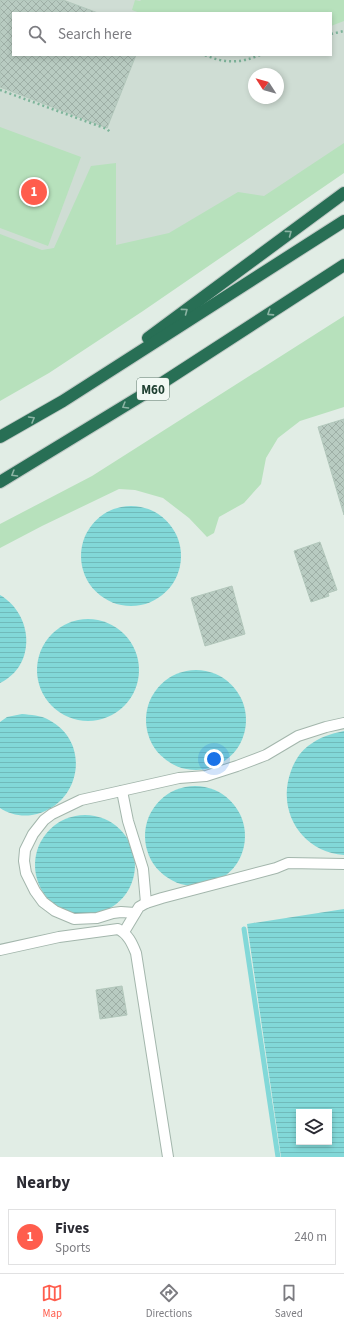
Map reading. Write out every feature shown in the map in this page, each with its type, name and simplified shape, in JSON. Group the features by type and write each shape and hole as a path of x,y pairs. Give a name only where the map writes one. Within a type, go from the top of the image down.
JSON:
{"highway":[{"name":"M60","path":"64,401 344,193"},
{"name":"M60","path":"0,437 64,401 344,221"},
{"name":"M60","path":"0,482 159,385 344,265"},
{"name":"M60","path":"303,291 344,271"}],"lane":[{"path":"135,913 121,912 97,918 74,919 55,911 43,902 35,891 26,873 24,861 25,850 33,834 44,820 52,814 81,800 179,778 206,776 237,766 266,754 298,736 326,727 344,724"},
{"path":"122,791 128,821 143,870 146,903"},
{"path":"124,932 139,908 146,903 162,898 276,868 288,863 344,864"},
{"path":"0,950 59,937 118,929 124,932 136,953 168,1157"}],"path":[{"path":"332,34 344,31"},
{"path":"208,56 221,61 245,60 257,56"},
{"path":"0,90 107,129 110,132"}],"shaded area":[{"path":"0,0 344,0 344,155 0,365"}],"green space":[{"path":"135,0 344,0 344,21 332,26 332,12 137,12 132,10"},
{"path":"0,127 81,157 48,246 0,228"},
{"path":"344,143 344,173 143,311 49,373 0,401 0,234 42,250 54,248 91,166 116,163 116,245 169,233 238,192 264,196"},
{"path":"344,316 344,407 300,421 278,438 266,458 261,484 244,503 219,517 214,533 207,537 189,518 163,498 135,490 119,489 0,548 0,524 92,476"}],"water":[{"path":"121,506 141,506 150,509 167,520 178,537 181,546 181,566 178,575 167,592 150,603 141,606 121,606 103,598 95,592 89,584 81,566 81,546 89,528 95,520 103,514"},
{"path":"0,595 11,603 19,614 24,626 26,639 25,652 20,664 12,675 0,683"},
{"path":"88,619 107,623 124,634 135,651 139,670 135,689 124,706 107,717 88,721 69,717 52,706 41,689 37,670 41,651 52,634 69,623"},
{"path":"186,670 206,670 215,673 232,684 243,701 246,710 246,730 243,739 232,756 215,767 206,770 186,770 168,762 160,756 154,748 146,730 146,710 154,692 160,684 168,678"},
{"path":"22,714 46,718 63,730 72,743 76,758 75,773 70,787 61,800 48,810 28,816 7,812 0,808 0,722 7,717"},
{"path":"344,731 344,855 329,852 316,846 305,838 296,827 290,814 287,801 287,786 291,771 305,748 321,738"},
{"path":"195,786 214,789 231,800 242,817 245,836 242,855 231,872 214,883 195,886 176,883 159,872 148,855 145,836 148,817 159,800 176,789"},
{"path":"85,815 104,818 121,829 132,846 135,865 132,884 121,901 104,912 85,915 66,912 49,901 38,884 35,865 38,846 49,829 66,818"},
{"path":"344,909 344,1157 281,1157 247,924"}],"building":[{"path":"0,0 63,0 95,12 12,12 12,56 136,56 107,128 0,87"},
{"path":"344,419 344,515 318,427"},
{"path":"320,542 337,590 328,593 329,596 311,602 294,551"},
{"path":"232,586 245,634 205,646 191,598"},
{"path":"122,986 127,1015 100,1019 96,990"}],"waterway":[{"path":"244,929 278,1157"}],"place":[{"name":"Fives","path":"34,192"}]}
